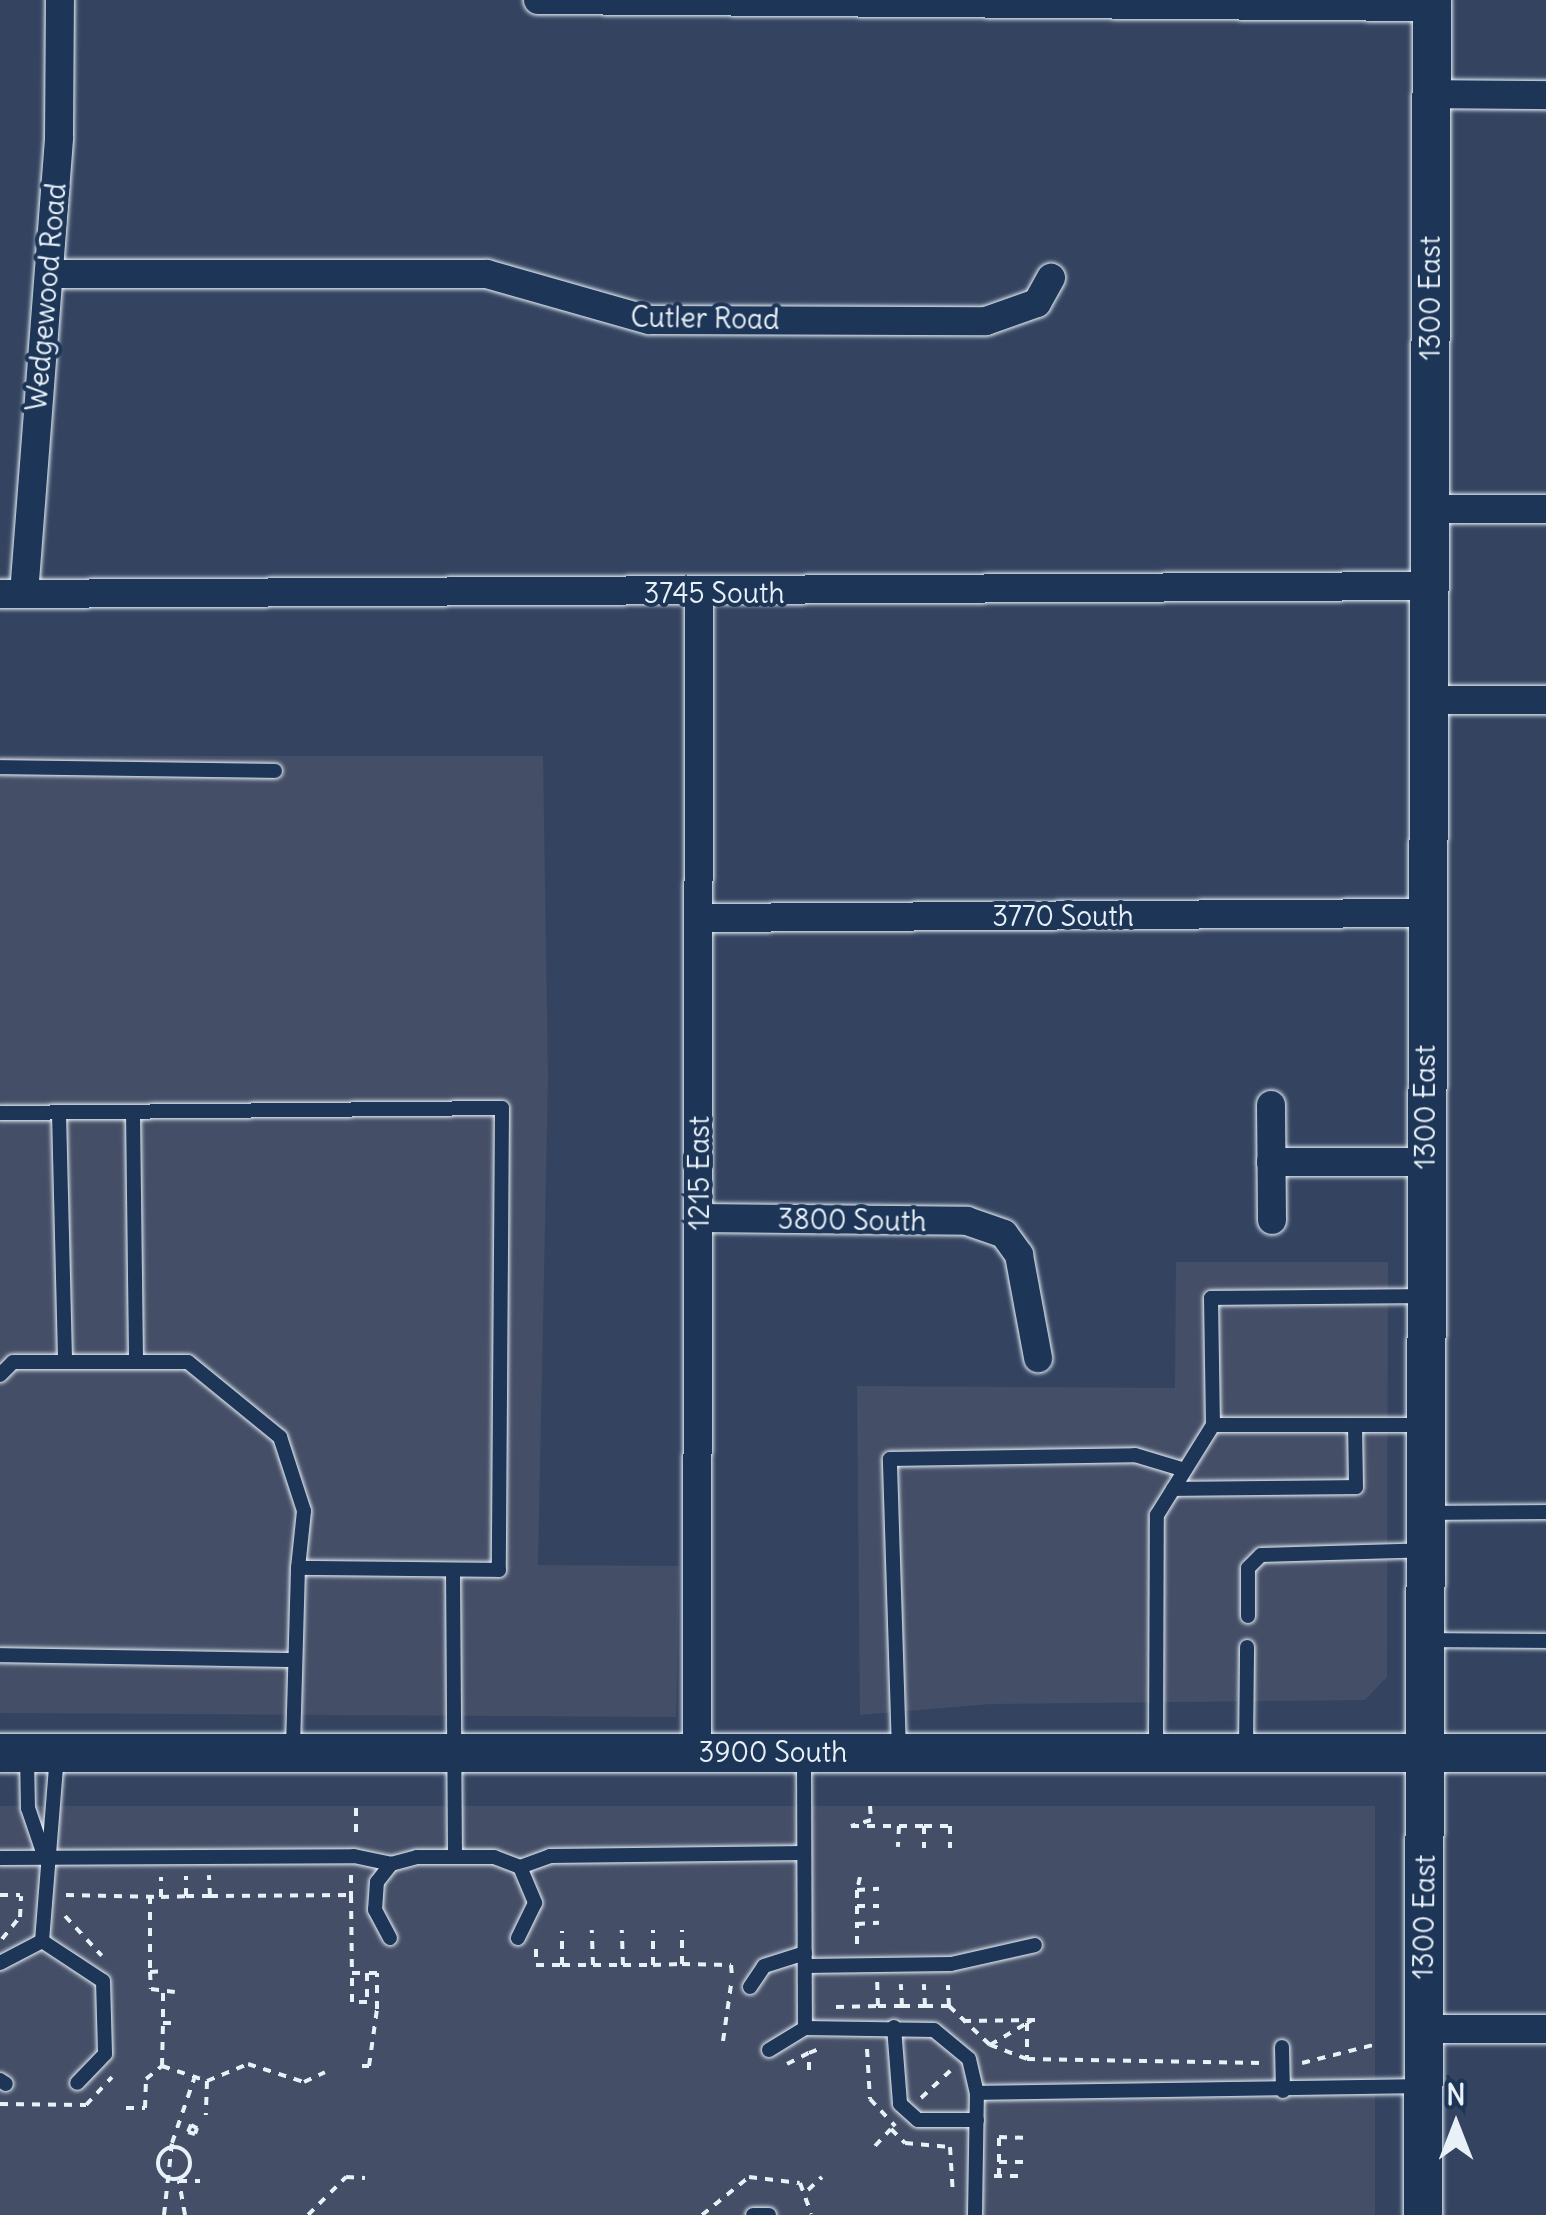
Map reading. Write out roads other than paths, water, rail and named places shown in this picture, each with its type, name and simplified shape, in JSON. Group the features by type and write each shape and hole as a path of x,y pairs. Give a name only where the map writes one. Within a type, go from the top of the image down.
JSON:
{"main road":[{"name":"1300 East","path":"1423,2215 1425,913 1432,3"},
{"name":"3900 South","path":"28,1753 1425,1748 1546,1753"}],"street":[{"name":"Wedgewood Road","path":"12,594 49,274 60,0"},
{"path":"538,0 1432,3"},
{"path":"1430,94 1546,95"},
{"name":"Cutler Road","path":"49,274 487,274 618,316 689,320 986,321 1037,302 1051,278"},
{"path":"1429,508 1546,510"},
{"name":"3745 South","path":"12,594 699,594 1429,586"},
{"name":"1215 East","path":"697,1753 699,594"},
{"path":"1429,700 1546,700"},
{"name":"3770 South","path":"700,918 1425,913"},
{"path":"1271,1105 1272,1220"},
{"path":"1271,1162 1425,1162"},
{"name":"3800 South","path":"699,1218 968,1221 1004,1234 1020,1255 1038,1358"},
{"path":"1423,2029 1546,2029"}],"lane":[{"path":"0,767 275,770"},
{"path":"0,1113 502,1108 499,1570 298,1568"},
{"path":"59,1112 66,1361"},
{"path":"133,1112 136,1362"},
{"path":"1156,1750 1157,1514 1213,1425 1211,1298 1425,1296"},
{"path":"0,1374 13,1362 188,1362 280,1437 304,1511 298,1568 294,1753"},
{"path":"1213,1425 1425,1425"},
{"path":"1173,1489 1356,1487 1355,1425"},
{"path":"899,1752 890,1459 1135,1456 1185,1470"},
{"path":"1248,1616 1248,1568 1261,1555 1546,1512"},
{"path":"453,1571 455,1858"},
{"path":"1426,1640 1546,1641"},
{"path":"1246,1750 1247,1647"},
{"path":"0,1655 295,1660"},
{"path":"804,1752 805,2028"},
{"path":"28,1753 28,1808 45,1858"},
{"path":"28,1753 58,1808 45,1858 42,1941"},
{"path":"0,1858 354,1856 390,1864 455,1858 520,1867 550,1856 804,1854"},
{"path":"390,1864 374,1890 390,1938"},
{"path":"518,1938 535,1903 520,1867"},
{"path":"0,1963 42,1941"},
{"path":"42,1941 84,1960 106,1988 105,2054 76,2082"},
{"path":"750,1988 764,1966 805,1959 968,1962 1035,1944"},
{"path":"894,2027 900,2104 918,2120 977,2120"},
{"path":"769,2050 805,2028 894,2027 951,2038 973,2066 977,2093 975,2215"},
{"path":"1282,2047 1283,2091"},
{"path":"977,2093 1423,2086"},
{"path":"753,2215 769,2215"}]}
